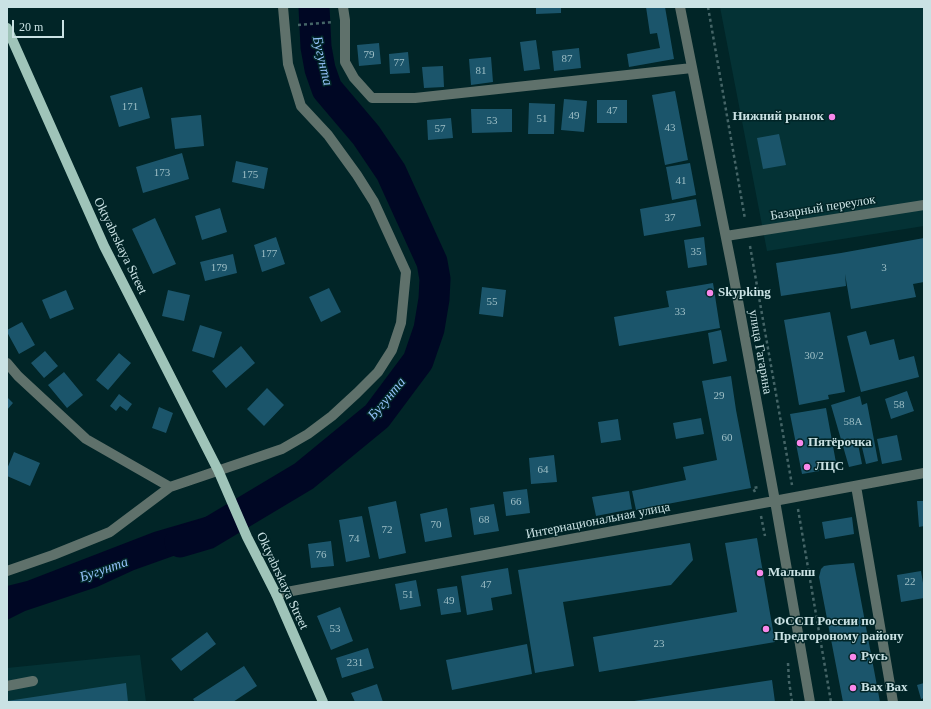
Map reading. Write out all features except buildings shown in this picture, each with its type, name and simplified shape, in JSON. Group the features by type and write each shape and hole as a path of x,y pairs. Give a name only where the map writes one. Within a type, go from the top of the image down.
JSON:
{"main road":[{"name":"Oktyabrskaya Street","path":"7,28 104,246 218,470 248,537 276,594 323,702"}],"street":[{"path":"7,571 53,555 110,532 170,487 282,449 308,434 332,416 378,372 392,350 401,323 406,272 374,202 357,175 328,135 301,106 288,64 283,7"},
{"path":"343,7 345,20 345,62 354,78 372,98 415,98 692,68"},
{"name":"улица Гагарина","path":"680,7 726,236 775,501 810,702"},
{"name":"Базарный переулок","path":"726,236 924,205"},
{"path":"7,363 18,376 86,440 170,487"},
{"name":"Интернациональная улица","path":"276,594 924,473"},
{"path":"856,486 893,702"},
{"path":"7,686 33,681"}],"path":[{"path":"708,7 792,483 796,497 831,702"},
{"path":"294,25 338,21"}],"shaded area":[{"name":"Нижний рынок","path":"720,7 924,7 924,226 767,251"},
{"path":"140,655 146,702 7,702 7,668"}],"water":[{"path":"212,515 224,538 134,570 97,587 25,611 7,620 7,586 27,581 154,532"}],"waterway":[{"name":"Бугунта","path":"180,542 207,534 304,476 377,416 418,361 429,329 434,299 435,279 432,262 391,172 366,135 327,89 320,69 316,47 314,7"}],"place":[{"name":"Нижний рынок","path":"832,117"},
{"name":"Skypking","path":"710,293"},
{"name":"Пятёрочка","path":"800,443"},
{"name":"ЛЦС","path":"807,467"},
{"name":"Малыш","path":"760,573"},
{"name":"ФССП России по Предгороному району","path":"766,629"},
{"name":"Русь","path":"853,657"},
{"name":"Вах Вах","path":"853,688"}]}
